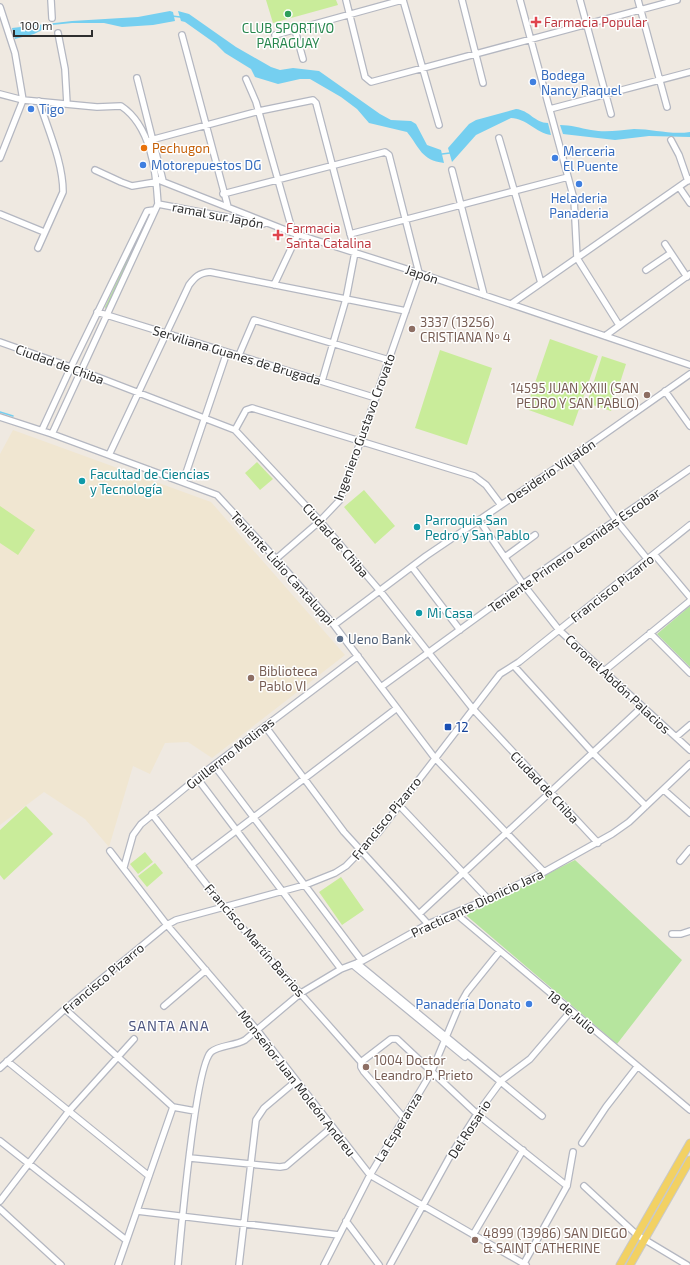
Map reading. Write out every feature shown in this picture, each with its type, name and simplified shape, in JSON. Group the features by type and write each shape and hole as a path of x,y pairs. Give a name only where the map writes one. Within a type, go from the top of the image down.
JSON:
{"main road":[{"path":"620,1265 690,1143"},
{"path":"630,1265 690,1160"}],"street":[{"path":"51,0 52,18"},
{"path":"346,0 365,77 368,81 373,82 677,0"},
{"path":"274,35 403,0 424,68 439,125"},
{"path":"462,0 483,83"},
{"path":"520,0 576,208 577,258 619,325"},
{"path":"580,0 611,114"},
{"path":"638,0 667,107"},
{"path":"0,7 15,53 23,100 1,151 0,158"},
{"path":"295,30 303,59"},
{"path":"58,33 65,69 67,104"},
{"path":"182,35 228,207"},
{"path":"550,109 690,72"},
{"path":"52,434 158,204 156,181 137,78"},
{"path":"246,79 259,110 278,179 296,233 274,285"},
{"path":"0,94 23,100 97,107 121,106 148,139 163,181"},
{"path":"148,139 206,126 259,110 313,100 316,103 355,252 346,299 335,343 322,382"},
{"path":"38,248 44,232 62,198 63,182 39,101"},
{"path":"499,138 541,283"},
{"path":"512,304 689,180 671,140"},
{"path":"224,194 382,152 388,155 419,272"},
{"name":"Japón","path":"95,170 132,186 163,181 296,233 419,272 690,365"},
{"path":"452,170 484,295"},
{"path":"350,234 568,177"},
{"path":"679,186 690,203"},
{"name":"ramal sur Japón","path":"158,204 278,226"},
{"path":"42,430 70,367 147,212 154,210"},
{"path":"0,214 44,232"},
{"path":"605,336 688,275 665,244"},
{"path":"646,270 671,253"},
{"path":"109,455 188,285 202,272 210,272 406,311"},
{"name":"Ingeniero Gustavo Crovato","path":"276,559 320,521 340,500 419,272"},
{"name":"Serviliana Guanes de Brugada","path":"98,312 376,398"},
{"path":"238,355 254,320 389,360"},
{"name":"Ciudad de Chiba","path":"0,342 82,371 235,430 320,521 380,591 473,709 550,794 598,843"},
{"path":"183,482 227,352"},
{"name":"Desiderio Villalón","path":"334,625 478,520 572,457 690,374"},
{"path":"665,392 690,426"},
{"path":"235,430 246,410 252,408 474,476 486,485 501,505"},
{"name":"Teniente Lidio Cantaluppi","path":"0,417 42,430 217,495 334,625 434,757 544,872"},
{"path":"572,457 616,520 648,560"},
{"name":"Teniente Primero Leonidas Escobar","path":"381,687 523,584 690,469"},
{"name":"Coronel Abdón Palacios","path":"478,520 523,584 559,630 690,750"},
{"name":"Francisco Pizarro","path":"0,1068 65,1008 167,925 188,915 304,885 335,873 361,852 500,674 514,666 690,525"},
{"path":"505,557 536,535"},
{"path":"654,554 690,597"},
{"path":"412,567 460,630"},
{"path":"604,671 690,601"},
{"path":"650,633 690,673"},
{"name":"Guillermo Molinas","path":"124,867 136,830 152,814 358,656"},
{"path":"514,666 594,754 646,806"},
{"path":"419,914 594,754 642,707"},
{"path":"191,865 397,708"},
{"path":"676,737 690,725"},
{"path":"265,726 344,832 428,924"},
{"name":"Practicante Dionicio Jara","path":"178,1265 195,1111 204,1065 211,1052 218,1048 239,1043 301,993 341,969 357,963 428,924 488,899 544,872 598,843 628,822 664,790 690,764"},
{"path":"214,765 304,885 357,963 445,1038 542,1116"},
{"path":"197,778 341,969"},
{"path":"664,790 690,813"},
{"path":"399,805 488,899"},
{"name":"Francisco Martín Barrios","path":"152,814 223,906 361,1062 364,1072 404,1118"},
{"path":"680,861 690,849"},
{"name":"Monseñor Juan Moleón Andreu","path":"110,851 124,867 167,925 257,1030 370,1175 524,1265"},
{"name":"18 de Julio","path":"455,913 690,1110"},
{"path":"672,934 681,934 690,931"},
{"name":"La Esperanza","path":"324,1265 370,1175 431,1072 467,992 500,951"},
{"path":"164,1006 206,970"},
{"path":"65,1008 173,1107 195,1111"},
{"name":"Del Rosario","path":"390,1265 422,1206 477,1114 500,1083 530,1060 571,1011"},
{"path":"0,1201 69,1111 117,1056 134,1039"},
{"path":"361,1062 391,1039 396,1039 477,1114 567,1186"},
{"path":"7,1061 149,1176"},
{"path":"582,1143 606,1107 637,1067"},
{"path":"239,1265 256,1120 264,1108 296,1081"},
{"path":"118,1265 173,1107"},
{"path":"190,1158 280,1167 286,1166 332,1127"},
{"path":"0,1140 28,1164 126,1240"},
{"path":"473,1234 523,1150"},
{"path":"524,1265 567,1186 573,1152"},
{"path":"584,1186 637,1235 687,1265"},
{"path":"0,1209 61,1265"},
{"path":"137,1211 339,1235"},
{"path":"346,1221 379,1265"}],"shaded area":[{"path":"13,430 211,502 345,655 212,758 188,742 165,743 150,774 133,766 109,847 85,819 44,792 0,825 0,454"}],"green space":[{"name":"CLUB SPORTIVO PARAGUAY","path":"266,0 336,0 338,5 273,23"},
{"path":"149,212 152,213 106,309 105,307"},
{"path":"550,339 598,356 573,426 526,409"},
{"path":"440,350 492,368 467,445 415,428"},
{"path":"602,356 626,364 611,411 587,403"},
{"path":"257,462 273,479 260,490 245,473"},
{"path":"364,490 395,526 375,544 344,507"},
{"path":"0,506 35,530 18,555 0,543"},
{"path":"690,606 690,667 657,634"},
{"path":"26,806 53,834 4,880 0,875 0,830"},
{"path":"145,852 153,862 138,874 130,864"},
{"path":"575,860 682,960 617,1044 467,916 467,914"},
{"path":"155,863 163,873 147,887 138,876"},
{"path":"341,877 364,910 342,925 319,892"}],"water":[{"path":"170,11 173,12 175,21 153,25 122,27 104,23 72,23 52,25 34,34 15,39 12,28 72,21 138,17"},
{"path":"178,11 189,14 236,47 271,67 280,70 293,68 319,71 380,114 391,120 411,121 416,124 427,145 441,150 444,163 430,159 426,156 418,148 407,132 369,123 357,109 341,97 310,79 300,79 278,84 255,77 251,69 225,53 216,44 185,22 181,21"},
{"path":"516,109 525,112 539,121 548,123 551,135 541,132 521,120 511,118 476,135 452,162 448,148 469,124 476,120"},
{"path":"560,125 602,131 641,129 676,133 690,132 690,137 649,136 615,140 563,134"}],"waterway":[{"path":"172,16 180,17"},
{"path":"442,154 450,153"},
{"path":"0,412 13,416"}],"place":[{"name":"CLUB SPORTIVO PARAGUAY","path":"288,14"},
{"name":"Farmacia Popular","path":"536,22"},
{"name":"Bodega Nancy Raquel","path":"533,82"},
{"name":"Tigo","path":"31,109"},
{"name":"Pechugon","path":"144,148"},
{"name":"Merceria El Puente","path":"555,158"},
{"name":"Motorepuestos DG","path":"143,165"},
{"name":"Heladeria Panaderia","path":"579,184"},
{"name":"Farmacia Santa Catalina","path":"278,235"},
{"name":"3337 (13256) CRISTIANA Nº 4","path":"412,329"},
{"name":"14595 JUAN XXIII (SAN PEDRO Y SAN PABLO)","path":"647,395"},
{"name":"Facultad de Ciencias y Tecnología","path":"82,481"},
{"name":"Parroquia San Pedro y San Pablo","path":"417,527"},
{"name":"Mi Casa","path":"419,613"},
{"name":"Ueno Bank","path":"340,639"},
{"name":"Biblioteca Pablo VI","path":"251,678"},
{"name":"12","path":"448,727"},
{"name":"Panadería Donato","path":"529,1004"},
{"name":"1004 Doctor Leandro P. Prieto","path":"366,1067"},
{"name":"4899 (13986) SAN DIEGO & SAINT CATHERINE","path":"475,1240"}],"district":[{"name":"SANTA ANA","path":"169,1026"}]}
